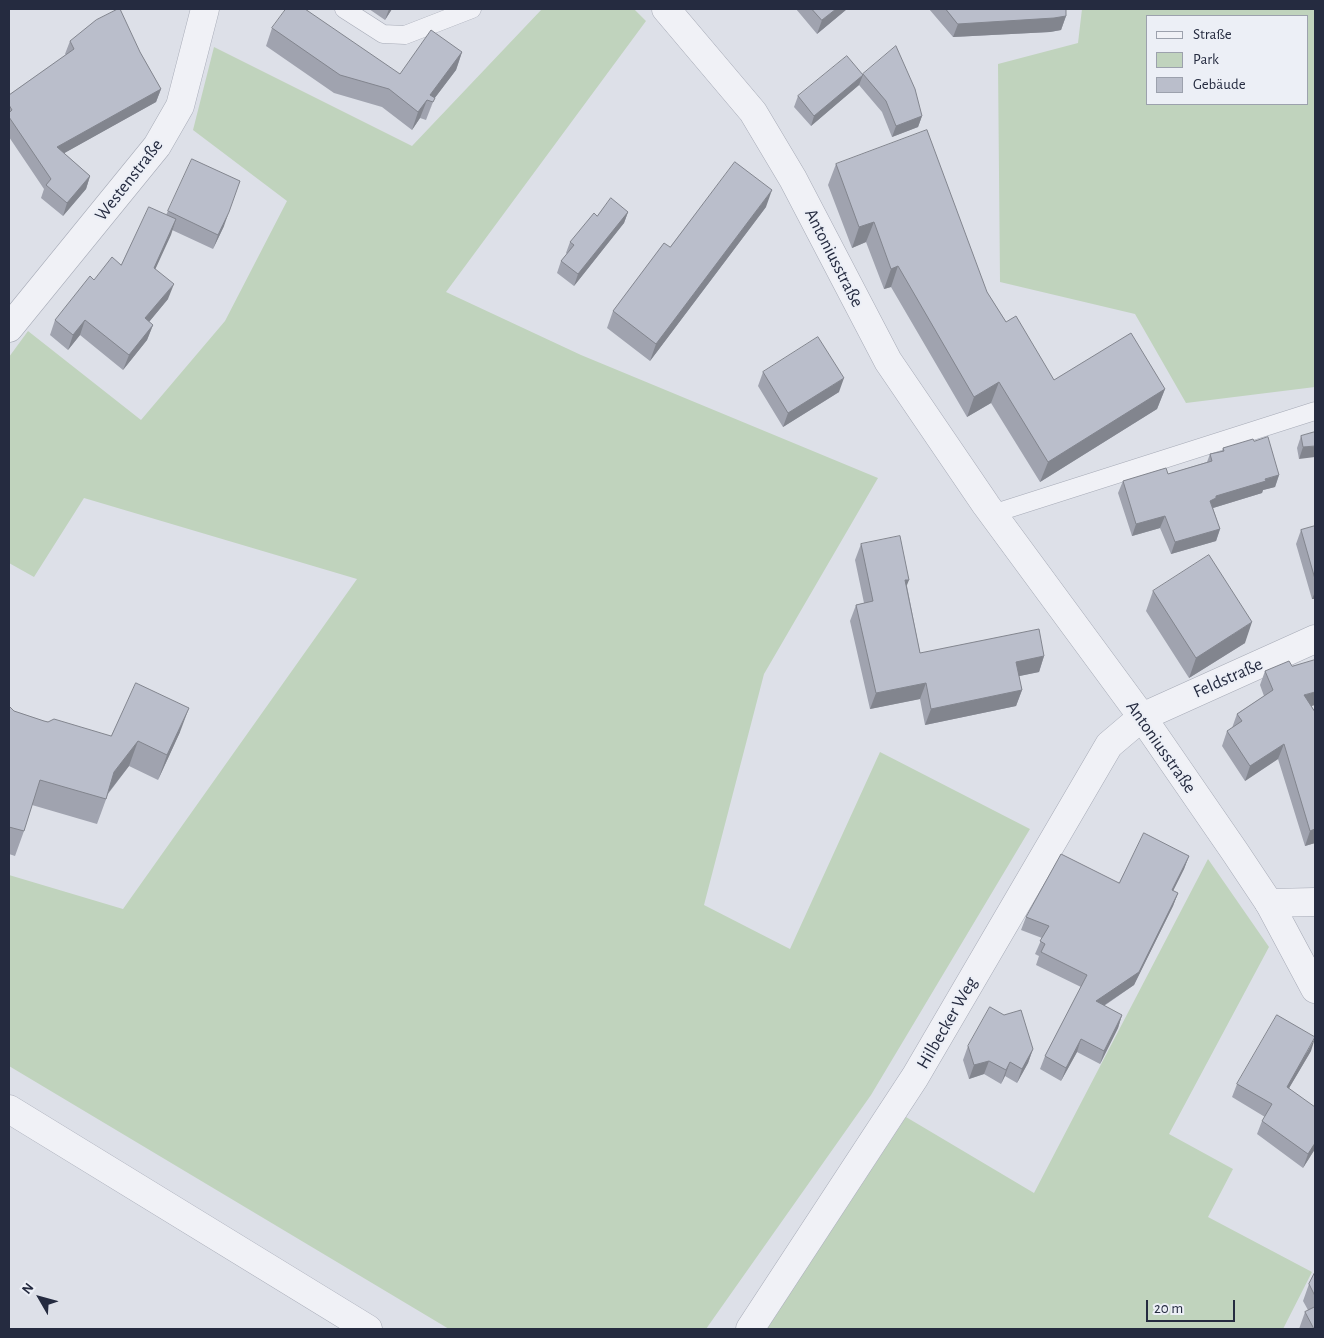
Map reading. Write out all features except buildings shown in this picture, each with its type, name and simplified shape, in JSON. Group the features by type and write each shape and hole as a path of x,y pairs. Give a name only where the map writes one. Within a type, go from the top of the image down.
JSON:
{"street":[{"name":"Westenstraße","path":"9,328 157,146 180,106 205,9"},
{"name":"Antoniusstraße","path":"666,9 753,112 793,179 888,361 992,514 1142,717 1235,852 1269,904 1315,989"},
{"name":"Feldstraße","path":"1142,717 1315,639"},
{"name":"Hilbecker Weg","path":"750,1329 916,1077 1109,745 1142,717"},
{"path":"1269,904 1315,902"},
{"path":"9,1109 368,1329"}],"lane":[{"path":"344,9 383,34 405,35 472,9"},
{"path":"992,514 1315,411"}],"green space":[{"path":"542,9 634,9 646,21 446,292 581,355 878,478 764,674 704,905 790,949 880,752 1030,829 871,1095 706,1329 449,1329 9,1066 9,875 123,909 357,579 84,498 34,577 9,563 9,357 28,331 141,420 225,321 287,201 193,130 214,47 412,146"},
{"path":"1082,9 1315,9 1315,387 1186,403 1135,314 1000,282 998,64 1078,43"},
{"path":"1208,859 1269,947 1169,1134 1233,1169 1208,1217 1312,1272 1283,1329 767,1329 906,1117 1034,1193"}]}
